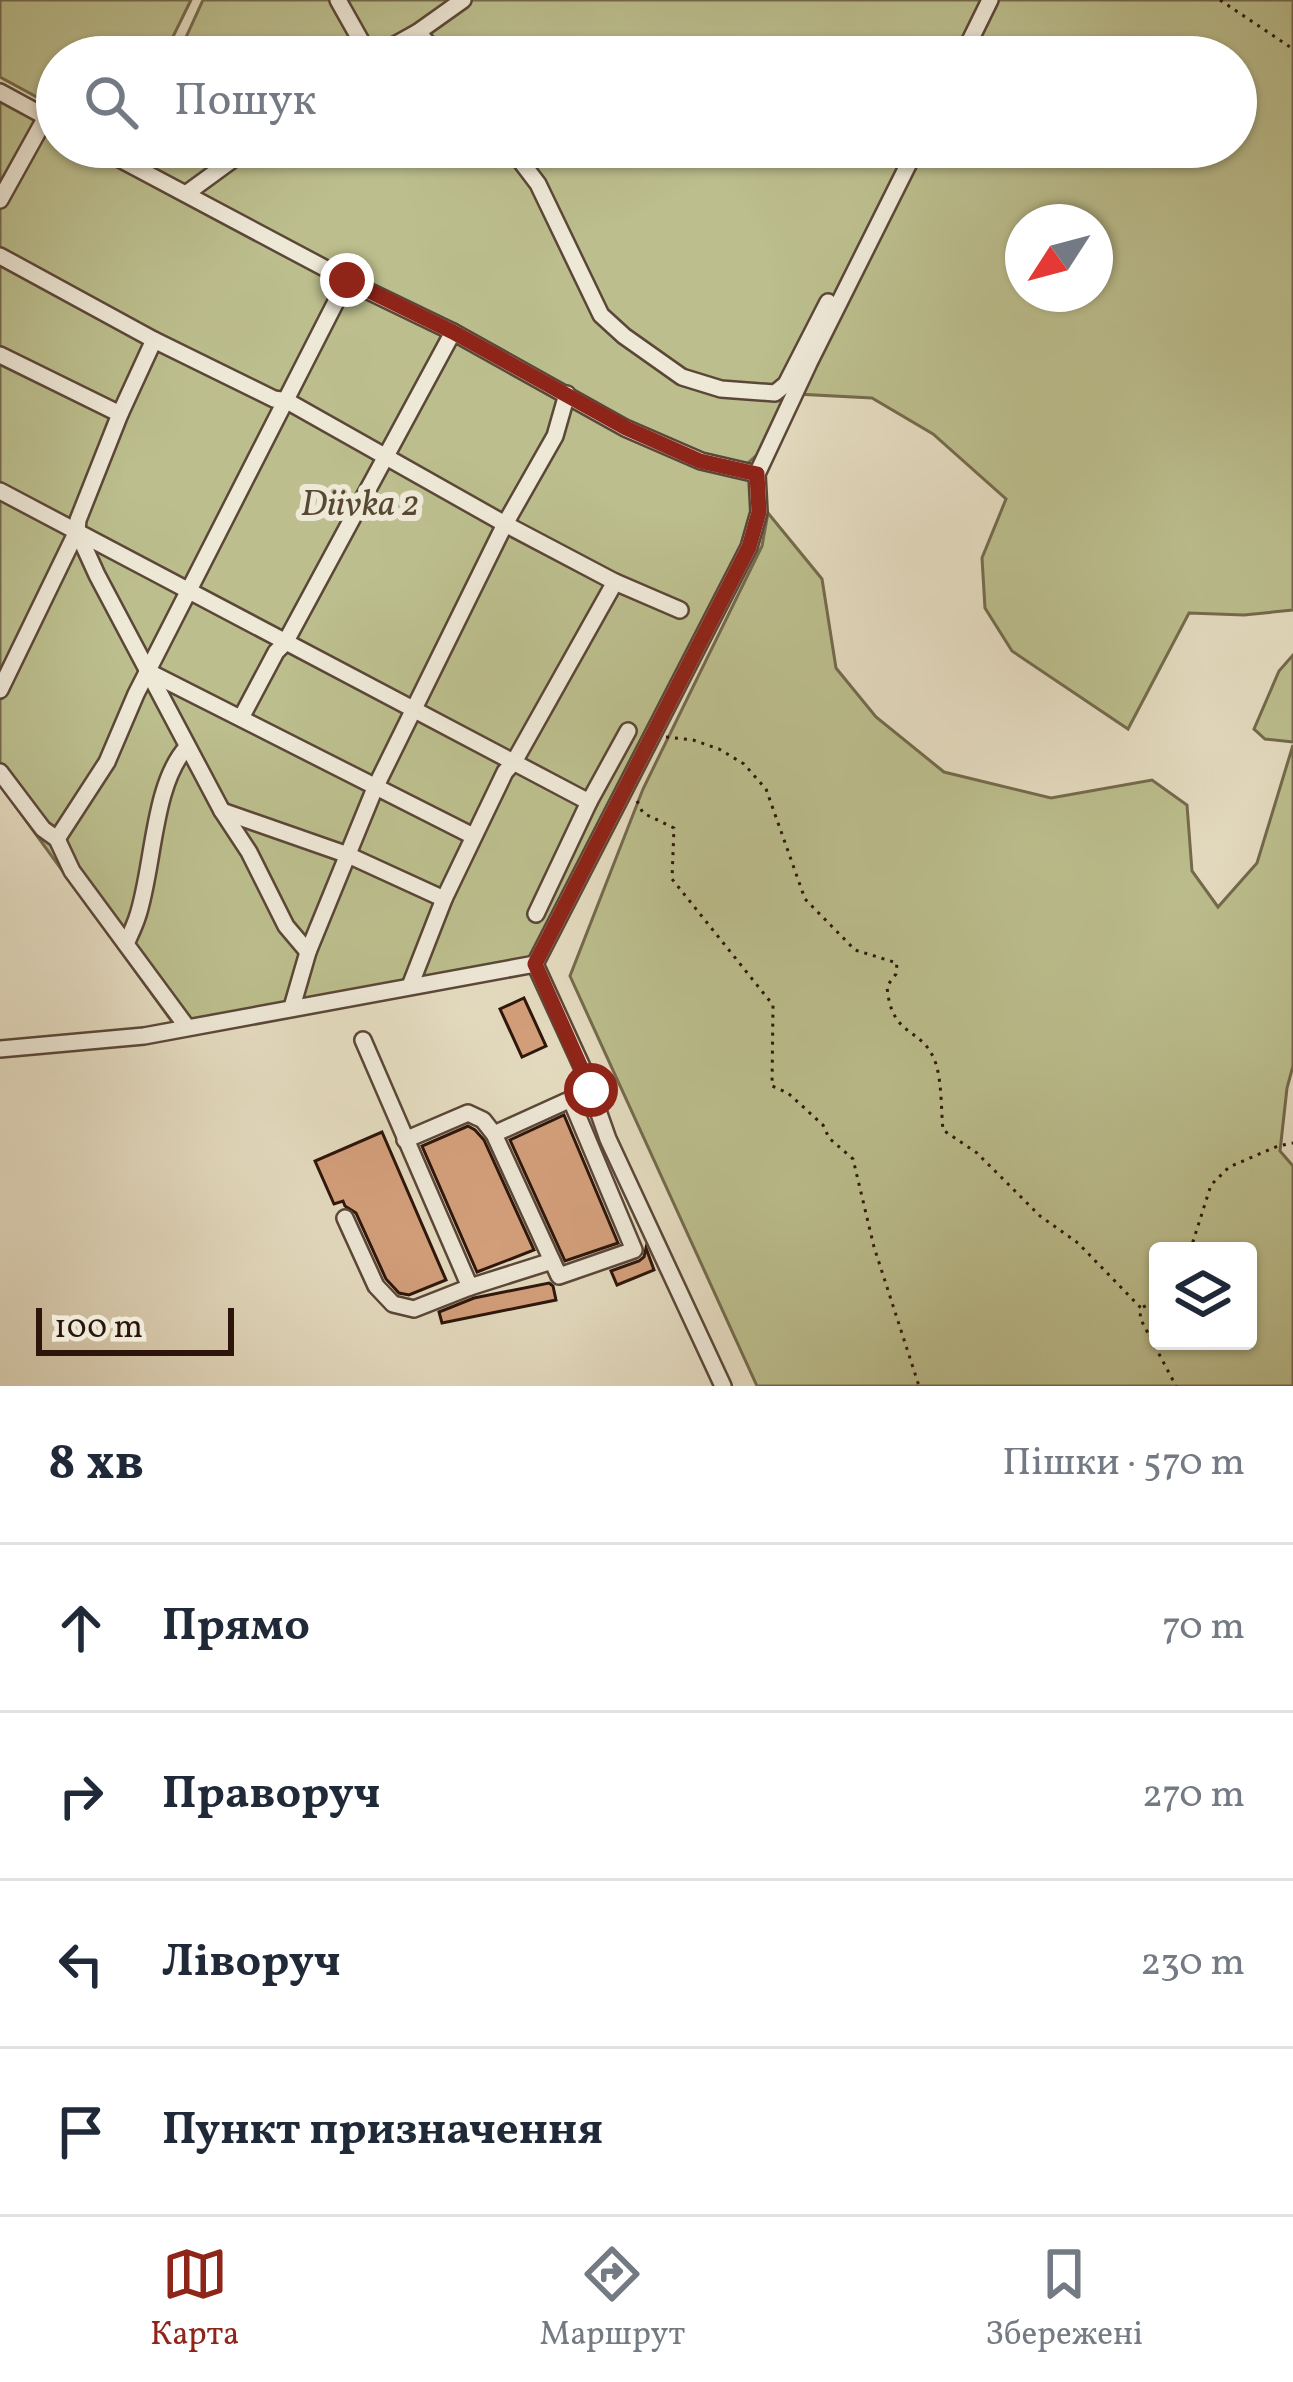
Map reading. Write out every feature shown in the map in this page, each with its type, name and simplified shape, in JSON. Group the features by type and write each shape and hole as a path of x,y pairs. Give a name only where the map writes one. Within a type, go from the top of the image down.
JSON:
{"street":[{"path":"338,0 359,36"},
{"path":"410,36 463,0"},
{"path":"972,36 990,0"},
{"path":"418,32 421,36"},
{"path":"0,92 36,111"},
{"path":"0,200 36,145"},
{"path":"138,168 626,428 700,461 757,474"},
{"path":"187,193 221,168"},
{"path":"526,168 601,314 682,376 722,388 775,393 786,384 838,283"},
{"path":"535,964 749,547 759,512 757,474 907,168"},
{"path":"0,256 154,340 274,399 287,401 615,582 680,610"},
{"path":"57,839 106,762 347,280"},
{"path":"242,718 453,332"},
{"path":"0,690 77,532 119,414 154,340"},
{"path":"0,355 119,414"},
{"path":"292,1007 308,952 375,788 555,436 567,394"},
{"path":"0,490 589,802"},
{"path":"77,532 222,811 249,852 286,926 308,952"},
{"path":"410,986 444,898 505,772 615,582"},
{"path":"149,672 473,836"},
{"path":"536,914 628,731"},
{"path":"126,944 138,916 162,803 178,757 187,747"},
{"path":"0,772 43,829 57,839 72,871 187,1027"},
{"path":"222,811 348,855 444,898"},
{"path":"0,1049 144,1036 535,964"},
{"path":"535,964 608,1139 723,1386"},
{"path":"363,1040 470,1287"},
{"path":"494,1134 591,1090"},
{"path":"405,1140 468,1113 483,1120 494,1134 559,1276 634,1250 571,1100"},
{"path":"346,1218 376,1286 392,1304 414,1309 552,1261"}],"path":[{"path":"1220,0 1293,49"},
{"path":"652,735 719,748 744,764 766,789 805,898 855,950 897,963 887,986 888,1006 895,1021 921,1041 936,1064 943,1130 977,1153 1040,1216 1078,1243 1141,1308 1140,1318 1176,1386"},
{"path":"625,785 643,813 674,828 672,879 773,1005 772,1086 788,1093 853,1159 874,1247 919,1386"},
{"path":"1193,1242 1211,1185 1229,1167 1293,1143"},
{"path":"1141,1308 1149,1305"}],"green space":[{"path":"0,0 191,0 173,36 36,36 36,97 0,77"},
{"path":"203,0 987,0 969,36 187,36"},
{"path":"995,0 1293,0 1293,610 1189,613 1128,729 1012,651 985,608 982,558 1006,499 933,434 872,398 797,394 910,168 1257,168 1257,36 977,36"},
{"name":"Diivka 2","path":"0,99 36,119 36,168 903,168 760,452 748,463 755,501 744,543 537,954 513,966 173,1023 0,785"},
{"path":"768,513 822,579 836,668 876,717 944,772 1051,798 1152,780 1187,805 1192,871 1218,907 1257,863 1293,745 1293,1066 1280,1151 1293,1166 1293,1386 757,1386 570,976 643,789 762,546"},
{"path":"1293,655 1293,742 1265,739 1254,729 1279,671"}],"building":[{"path":"524,998 546,1046 522,1057 500,1009"},
{"path":"564,1115 618,1243 565,1261 510,1140"},
{"path":"468,1126 484,1140 534,1250 477,1272 422,1146"},
{"path":"382,1132 446,1280 409,1295 399,1293 386,1279 356,1213 343,1201 334,1204 315,1161"},
{"path":"646,1248 654,1270 617,1285 611,1271 639,1261"},
{"path":"549,1283 556,1300 442,1323 439,1312 474,1298"}],"route":[{"path":"347,280 453,332 626,428 700,461 757,474 759,512 749,547 535,964 591,1090"}]}
